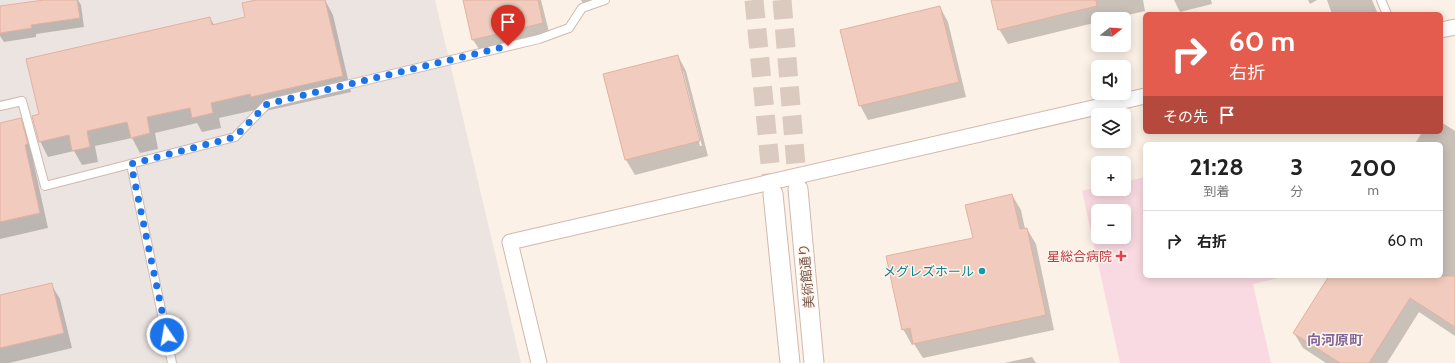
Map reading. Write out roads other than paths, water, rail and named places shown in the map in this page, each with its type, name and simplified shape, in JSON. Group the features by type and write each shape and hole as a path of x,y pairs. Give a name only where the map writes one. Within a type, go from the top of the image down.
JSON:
{"street":[{"path":"1443,30 1455,27"},
{"path":"539,363 510,242 1143,96"},
{"name":"美術館通り","path":"798,189 814,363"},
{"name":"美術館通り","path":"772,194 790,363"}],"lane":[{"path":"0,106 22,101 45,186 235,137 267,104 539,39 569,28 582,8 605,0"},
{"path":"1382,0 1386,12"},
{"path":"131,164 172,363"}],"tunnel":[{"path":"754,0 773,194"},
{"path":"782,0 798,189"}],"place":[{"name":"星総合病院","path":"1121,256"},
{"name":"メグレズホール","path":"982,271"}],"district":[{"name":"向河原町","path":"1335,340"}]}
